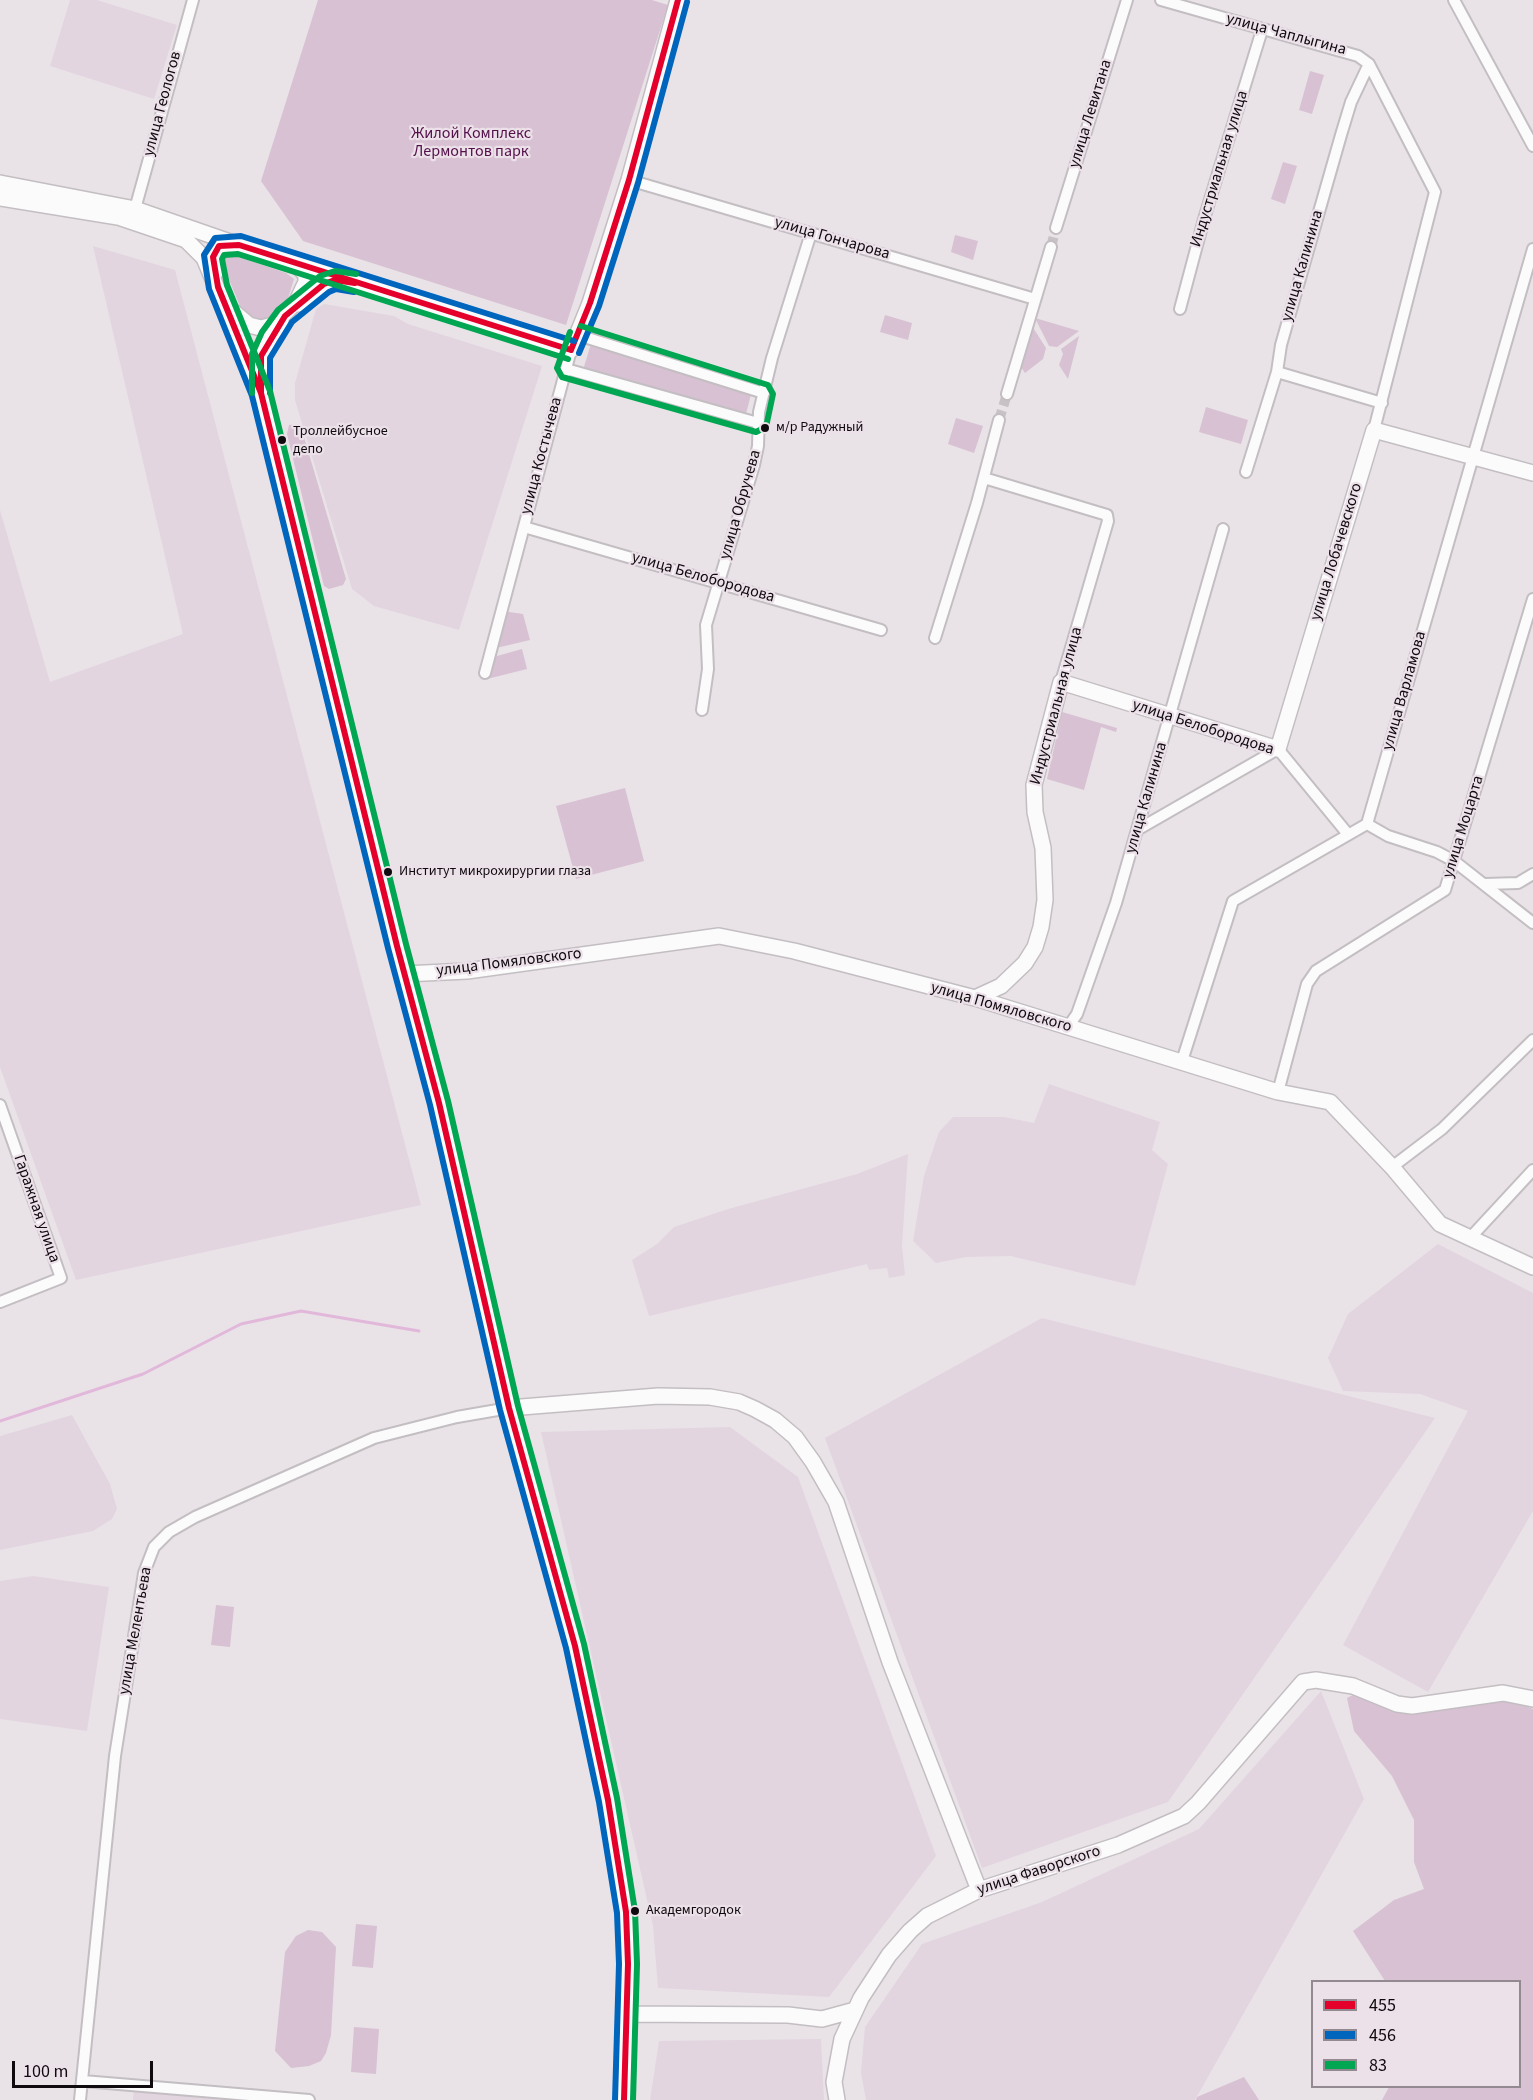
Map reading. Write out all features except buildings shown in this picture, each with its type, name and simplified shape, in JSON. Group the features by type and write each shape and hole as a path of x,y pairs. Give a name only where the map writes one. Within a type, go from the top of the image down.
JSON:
{"street":[{"name":"улица Геологов","path":"135,209 193,0"},
{"name":"улица Костычева","path":"485,673 571,350 629,180 678,0"},
{"name":"улица Левитана","path":"1056,228 1127,0"},
{"name":"улица Чаплыгина","path":"1161,0 1262,30 1342,50 1358,56 1369,64"},
{"path":"1454,0 1533,146"},
{"name":"Индустриальная улица","path":"1180,309 1204,219 1262,30"},
{"name":"улица Лобачевского","path":"1278,749 1382,403 1436,196 1369,64"},
{"name":"улица Калинина","path":"1246,472 1341,135 1351,102 1369,64"},
{"name":"улица Гончарова","path":"629,180 1035,299"},
{"path":"0,183 135,209 297,265 571,350"},
{"path":"0,198 118,218 176,235 204,258 229,308 249,325 261,328 273,325 324,284 335,280 352,282"},
{"name":"улица Обручева","path":"702,710 708,669 705,648 706,625 754,465 758,446 758,423 764,393 812,233"},
{"path":"238,245 225,244 215,251 213,263 218,287 261,393 404,974 439,1103 509,1407 575,1646 610,1807 626,1912 628,2014 624,2100"},
{"path":"1007,394 1051,247"},
{"name":"улица Варламова","path":"1366,824 1533,249"},
{"path":"261,393 261,356 270,337 306,282 306,275 297,265"},
{"path":"578,335 764,393"},
{"path":"566,369 758,423"},
{"path":"1276,372 1382,403"},
{"path":"935,638 984,478 999,420"},
{"path":"1374,430 1533,473"},
{"name":"Индустриальная улица","path":"975,998 988,995 1001,986 1025,963 1035,947 1041,927 1045,900 1042,848 1035,812 1034,785 1108,520 1107,515 984,478"},
{"name":"улица Белобородова","path":"524,527 881,630"},
{"name":"улица Калинина","path":"1068,1027 1077,1014 1086,991 1116,903 1223,529"},
{"name":"улица Моцарта","path":"1278,1092 1307,984 1316,970 1445,890 1533,599"},
{"name":"улица Белобородова","path":"1061,682 1278,749 1347,833"},
{"path":"1137,830 1278,749"},
{"path":"1182,1061 1233,901 1366,824 1388,836 1437,852 1454,861 1533,923"},
{"path":"1485,884 1518,883 1533,874"},
{"name":"улица Помяловского","path":"404,974 467,971 719,936 794,951 975,998 1278,1092 1335,1105 1440,1224 1533,1267"},
{"path":"1392,1167 1442,1129 1533,1040"},
{"name":"Гаражная улица","path":"0,1105 61,1278 0,1302"},
{"path":"1470,1238 1533,1170"},
{"path":"509,1407 658,1396 710,1397 739,1402 755,1409 775,1420 795,1437 813,1462 836,1502 888,1656 979,1890"},
{"name":"улица Мелентьева","path":"80,2100 115,1756 144,1573 154,1547 168,1532 195,1517 374,1438 457,1417 509,1407"},
{"name":"улица Фаворского","path":"837,2100 834,2082 842,2039 855,2010 889,1955 910,1931 927,1916 979,1890 1118,1845 1184,1816 1198,1803 1303,1682 1316,1680 1353,1686 1397,1704 1412,1706 1503,1693 1533,1699"},
{"path":"628,2014 788,2015 822,2019 855,2010"},
{"path":"822,2019 842,2039"},
{"path":"83,2081 309,2100"}],"shaded area":[{"path":"70,0 97,0 177,25 154,99 50,66"},
{"path":"93,246 175,270 421,1205 76,1280 0,1067 0,510 50,682 183,634"},
{"name":"Троллейбусное депо","path":"324,304 394,316 408,324 542,366 459,630 374,606 352,589 295,400 295,383 316,309"},
{"path":"1049,1084 1160,1122 1152,1150 1168,1164 1135,1286 1011,1256 966,1257 936,1263 913,1241 924,1176 939,1132 953,1117 1004,1117 1034,1123"},
{"path":"908,1154 902,1246 905,1275 889,1278 887,1268 869,1270 867,1264 649,1316 632,1260 657,1244 674,1227 728,1209 857,1174"},
{"path":"1438,1244 1533,1293 1533,1511 1428,1692 1343,1645 1468,1411 1420,1394 1343,1391 1328,1358 1348,1314"},
{"path":"1042,1318 1435,1418 1168,1802 982,1868 825,1438"},
{"path":"72,1415 110,1484 117,1509 112,1519 93,1531 0,1550 0,1436"},
{"path":"730,1427 798,1477 936,1856 829,1997 658,1988 653,1926 541,1432"},
{"path":"33,1576 109,1587 87,1731 0,1719 0,1581"},
{"path":"1321,1691 1364,1799 1195,2100 866,2100 861,2073 865,2027 922,1944 1042,1902 1199,1829"},
{"path":"821,2039 824,2100 650,2100 659,2041"},
{"path":"134,2089 252,2100 133,2100"}],"green space":[{"name":"Жилой Комплекс Лермонтов парк","path":"318,0 652,0 668,5 566,325 303,241 261,181"},
{"path":"1310,71 1324,75 1312,114 1299,110"},
{"path":"1283,162 1297,166 1285,204 1271,199"},
{"path":"955,235 978,241 973,260 951,252"},
{"path":"230,254 286,273 294,279 285,308 262,322 242,311 226,272 224,255"},
{"path":"885,315 912,323 908,340 880,332"},
{"path":"1035,318 1079,331 1057,347 1049,346"},
{"path":"1032,326 1046,348 1043,359 1025,373 1021,367"},
{"path":"1079,336 1068,379 1059,365 1063,354 1061,349"},
{"path":"593,337 754,383 742,429 580,380"},
{"path":"1206,407 1248,420 1241,444 1199,432"},
{"path":"956,418 983,426 974,453 948,444"},
{"path":"296,424 301,427 346,579 343,585 329,589 324,586 287,434 289,425"},
{"path":"502,611 523,614 530,640 492,649"},
{"path":"522,649 527,669 487,679 490,658"},
{"path":"1062,712 1117,728 1116,732 1101,727 1084,790 1047,779"},
{"path":"625,788 644,861 576,879 556,806"},
{"path":"216,1605 234,1607 230,1647 211,1645"},
{"path":"1364,1689 1411,1712 1481,1700 1516,1701 1533,1709 1533,2100 1382,2100 1388,2088 1521,2088 1521,1980 1384,1980 1353,1931 1394,1900 1424,1889 1414,1862 1414,1820 1392,1776 1354,1731 1347,1698"},
{"path":"356,1924 377,1926 373,1968 352,1966"},
{"path":"308,1930 322,1932 336,1947 331,2035 321,2061 309,2066 291,2068 275,2051 285,1952 296,1936"},
{"path":"354,2027 379,2029 376,2074 351,2072"},
{"path":"1244,2077 1259,2100 1196,2100 1197,2097"}],"waterway":[{"path":"0,1421 143,1374 241,1324 301,1311 419,1331"}],"tunnel":[{"path":"1051,247 1056,228"},
{"path":"999,420 1007,394"}],"transit line":[{"name":"455","path":"571,350 590,303 629,180 678,0"},
{"name":"456","path":"579,353 599,306 638,183 687,2"},
{"name":"456","path":"574,341 241,236 215,238 204,255 209,289 252,396 388,948 430,1105 500,1410 566,1648 599,1802 617,1913 619,1964 615,2100"},
{"name":"455","path":"571,350 239,245 219,246 213,257 218,287 261,393 397,946 439,1103 509,1408 575,1646 608,1800 626,1912 628,1964 624,2100"},
{"name":"83","path":"568,359 238,254 224,255 222,259 227,285 270,391 406,944 448,1101 518,1406 584,1644 617,1798 635,1911 637,1964 633,2100"},
{"name":"83","path":"252,393 252,354 262,332 278,310 320,276 335,271 356,274"},
{"name":"455","path":"261,393 261,356 285,316 324,284 335,280 355,283"},
{"name":"456","path":"270,393 270,358 292,322 329,292 336,289 354,292"},
{"name":"83","path":"570,332 557,368 562,377 756,432 766,427 773,394 768,385 581,326"}],"place":[{"name":"м/р Радужный","path":"765,428"},
{"name":"Троллейбусное депо","path":"282,440"},
{"name":"Институт микрохирургии глаза","path":"388,872"},
{"name":"Академгородок","path":"635,1911"}]}
